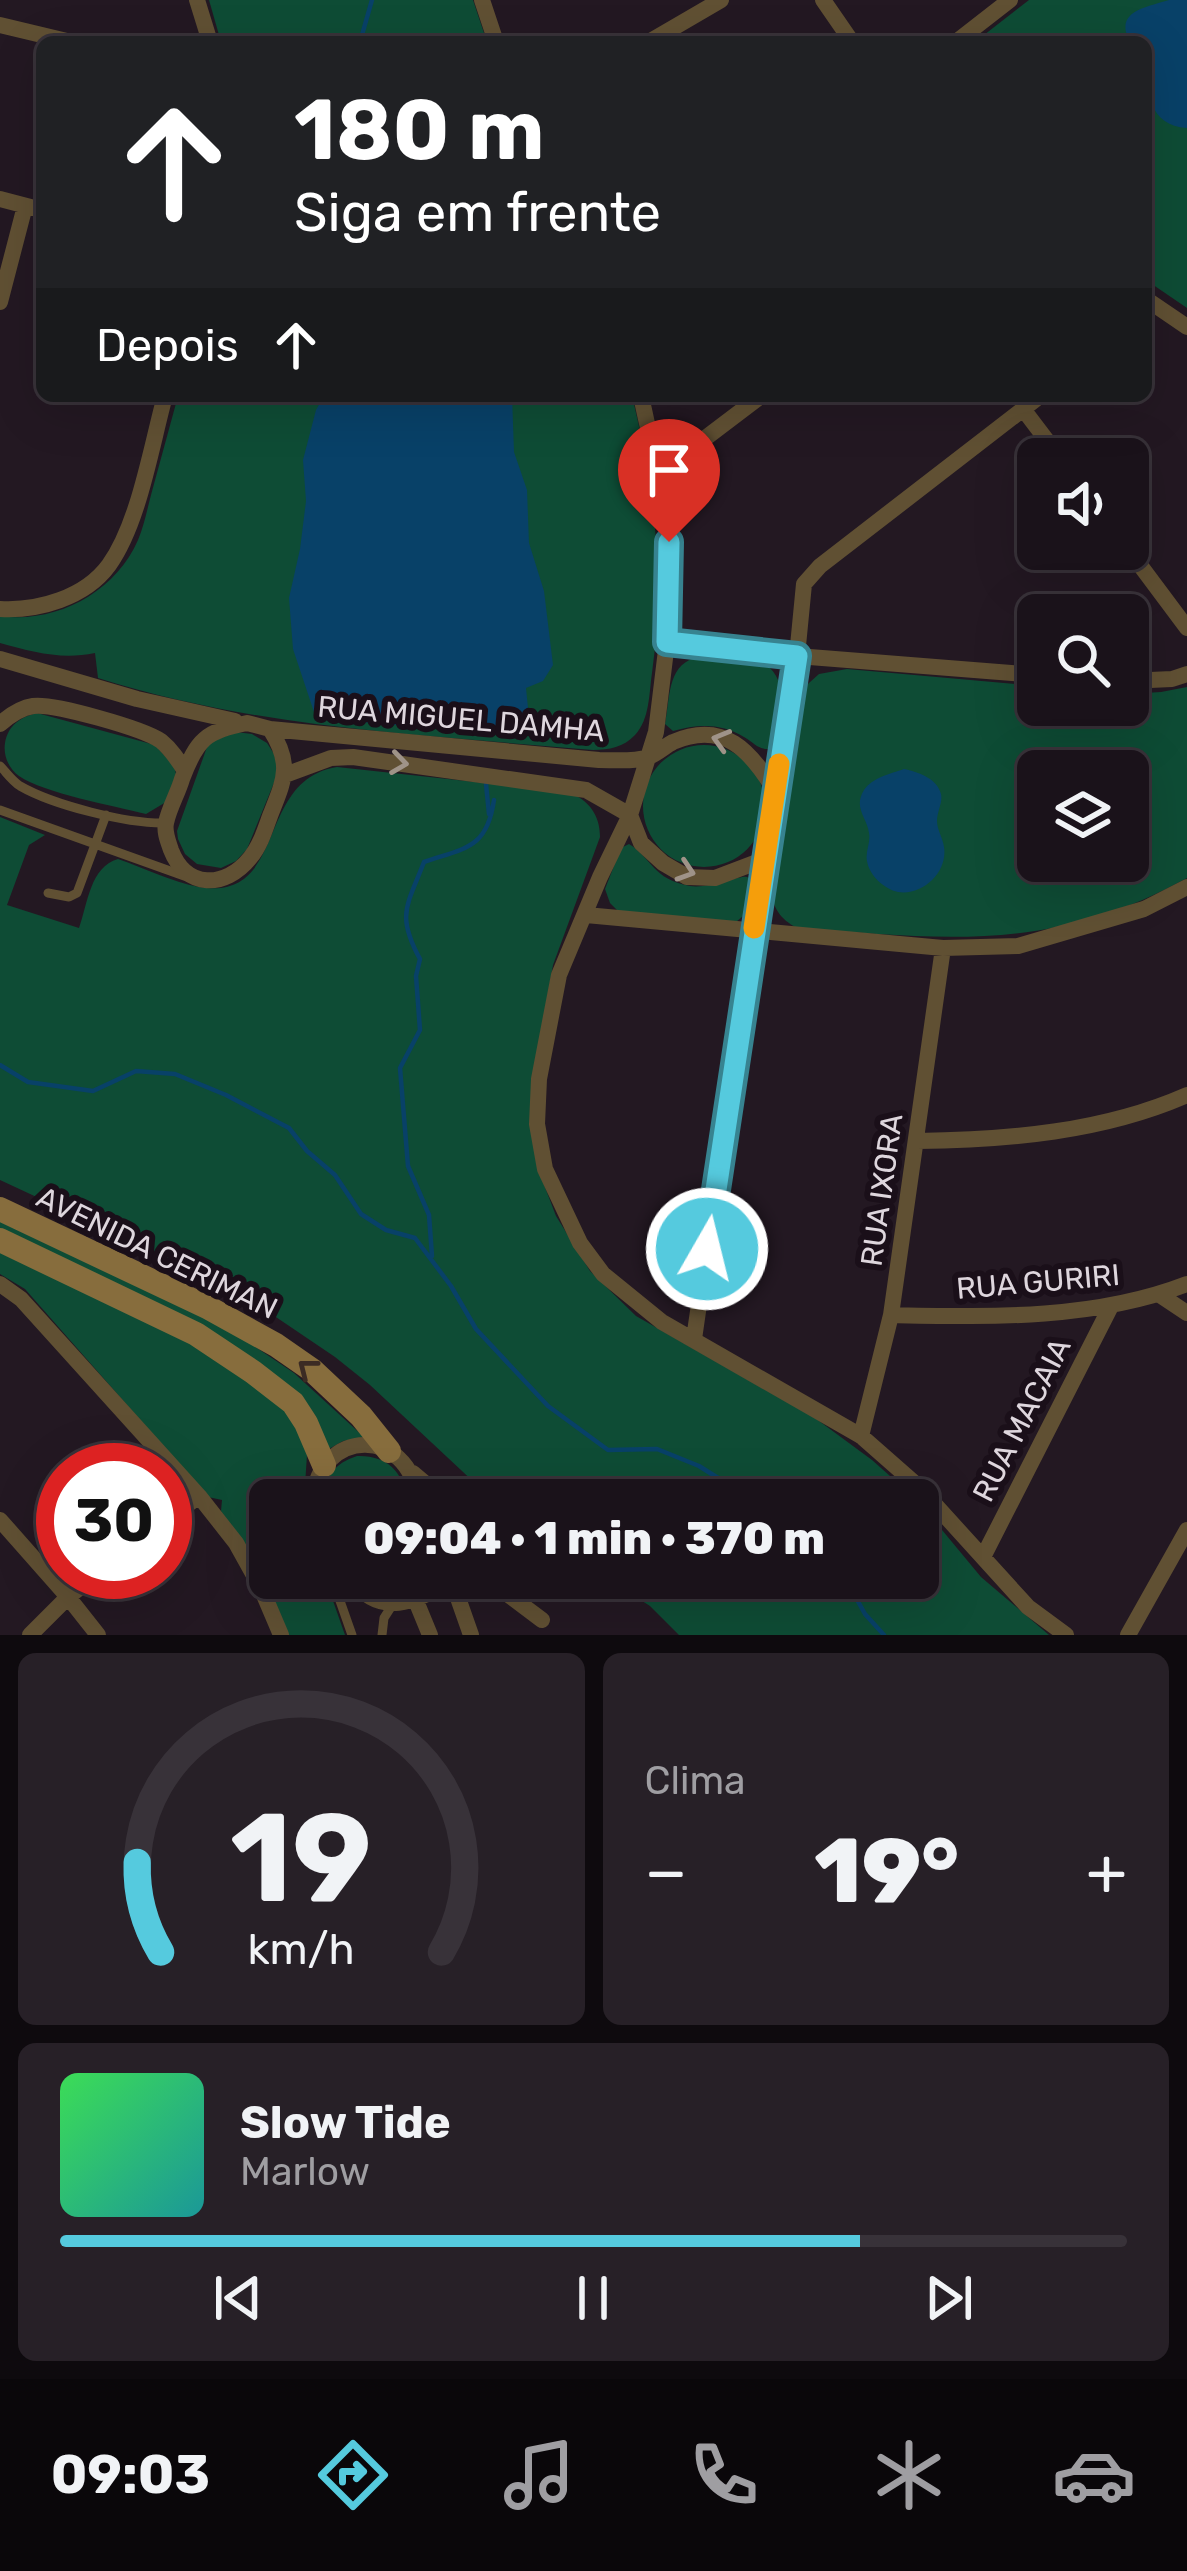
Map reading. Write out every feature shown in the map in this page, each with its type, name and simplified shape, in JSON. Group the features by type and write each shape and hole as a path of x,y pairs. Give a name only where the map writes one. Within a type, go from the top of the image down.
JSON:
{"street":[{"path":"197,0 208,36"},
{"path":"482,0 494,36"},
{"path":"659,36 722,0"},
{"path":"823,0 848,36"},
{"path":"964,36 1010,0"},
{"path":"0,25 45,36"},
{"path":"0,199 34,208 0,302"},
{"path":"1152,308 1187,327"},
{"path":"0,609 50,604 77,592 107,568 128,529 163,402"},
{"path":"641,402 669,542 667,642 650,752 631,815 559,975 539,1079 537,1124 545,1169 580,1243 603,1274 662,1322 861,1436 919,1486 1028,1607 1066,1635"},
{"path":"658,474 753,402"},
{"path":"694,1339 804,584 820,566 1032,402"},
{"path":"1023,409 1045,438"},
{"path":"1144,570 1187,628"},
{"path":"667,642 1017,673"},
{"path":"0,659 137,699 247,723 270,729 285,761 285,776 262,839 233,874 208,881 189,878 166,837 166,823 185,770 196,747 215,729 247,723"},
{"path":"46,706 38,688 50,672"},
{"path":"1149,680 1187,674"},
{"path":"132,728 141,715 137,699"},
{"path":"0,721 34,705 132,728 159,739 185,770"},
{"name":"RUA MIGUEL DAMHA","path":"270,729 599,760 650,752"},
{"path":"650,752 702,734 737,742 757,761 775,792"},
{"name":"RUA MIGUEL DAMHA","path":"285,776 331,758 353,757 586,790 631,815"},
{"path":"631,815 641,843 687,877 715,878 765,859"},
{"path":"586,915 943,948 1018,946 1144,909 1187,887"},
{"name":"RUA IXORA","path":"861,1436 891,1315 943,948"},
{"path":"917,1141 1032,1136 1105,1121 1187,1095"},
{"name":"AVENIDA CERIMAN","path":"0,1209 277,1345 361,1416 389,1451"},
{"name":"AVENIDA CERIMAN","path":"0,1240 196,1334 253,1372 293,1403 324,1465"},
{"path":"0,1284 20,1299 199,1496 236,1544 280,1635"},
{"name":"RUA GURIRI","path":"891,1315 972,1317 1110,1308 1187,1284"},
{"path":"1160,1294 1187,1313"},
{"name":"RUA MACAIA","path":"983,1557 1110,1308"},
{"path":"316,1479 337,1453 372,1445 402,1460 412,1479"},
{"path":"192,1501 199,1496"},
{"path":"0,1520 36,1561"},
{"path":"1128,1635 1187,1531"},
{"path":"30,1635 66,1599"},
{"path":"70,1599 98,1635"},
{"path":"378,1599 393,1604 419,1599"},
{"path":"458,1599 471,1635"},
{"path":"514,1599 542,1620"},
{"path":"416,1601 430,1635"}],"lane":[{"path":"0,766 16,784 106,815 166,823"},
{"path":"16,784 3,811 189,878"},
{"path":"48,892 68,897 77,893 106,815"},
{"path":"339,1599 352,1635"},
{"path":"382,1635 384,1618 393,1604"}],"green space":[{"path":"209,0 473,0 485,36 219,36"},
{"path":"1029,0 1187,0 1187,308 1152,284 1152,36 983,36"},
{"path":"176,402 633,402 652,499 657,568 656,638 644,721 621,745 593,750 281,719 98,678 95,653 59,655 0,643 0,616 42,615 81,601 128,559 142,529"},
{"path":"694,658 765,664 773,671 781,700 771,749 718,727 673,731 665,724 674,676"},
{"path":"847,669 1017,684 1017,726 1149,726 1149,693 1187,687 1187,878 1137,902 1043,930 949,937 797,928 778,912 771,888 800,691 819,674"},
{"path":"37,713 155,745 176,774 166,802 146,814 62,793 19,776 6,757 7,737 16,723"},
{"path":"236,732 267,743 276,757 278,773 247,849 221,868 197,864 185,854 177,831 207,747"},
{"path":"704,745 727,750 747,763 760,783 765,806 760,829 747,849 727,862 704,867 681,862 661,849 648,829 643,806 648,783 661,763 681,750"},
{"path":"337,767 568,792 592,809 600,837 553,965 532,1085 540,1174 556,1216 590,1271 636,1316 815,1418 893,1479 471,1479 370,1385 267,1311 202,1274 0,1180 0,817 45,835 29,845 7,905 79,928 96,878 118,859 199,887 227,887 247,876 293,793 311,777"},
{"path":"629,844 660,874 677,883 698,886 748,877 754,882 749,911 736,922 619,912 605,889 621,848"},
{"path":"0,1217 232,1331 294,1373 364,1437 327,1450 315,1415 0,1231"},
{"path":"0,1248 195,1342 291,1414 307,1455 305,1479 249,1479 249,1563 221,1511 222,1500 208,1497 192,1479 192,1443 160,1443 25,1289 0,1274"},
{"path":"357,1456 377,1458 401,1479 328,1479"},
{"path":"939,1526 981,1577 1049,1635 679,1635 639,1599 939,1599"},
{"path":"269,1599 332,1599 345,1635 288,1635"}],"water":[{"path":"1187,0 1187,128 1172,125 1154,109 1152,36 1128,36 1126,32 1129,17 1143,8"},
{"path":"321,402 512,402 514,452 527,490 529,543 544,591 553,665 543,681 526,688 528,708 537,726 525,736 316,718 293,649 289,598 306,501 303,460"},
{"path":"904,769 939,788 937,824 944,856 938,873 925,886 898,892 871,871 869,833 860,802 872,782"}],"waterway":[{"path":"362,36 372,0"},
{"path":"486,784 489,814"},
{"path":"432,1256 429,1215 408,1166 400,1068 420,1030 416,976 420,959 408,931 407,911 424,862 462,849 480,837 494,800"},
{"path":"0,1065 28,1082 93,1091 136,1071 175,1074 289,1128 335,1175 361,1214 386,1230 415,1238 476,1329 548,1406 608,1450 657,1449 720,1479"},
{"path":"857,1599 884,1635"}],"slow traffic":[{"path":"754,928 779,764"}],"route":[{"path":"669,542 667,642 797,656 707,1249"}]}
